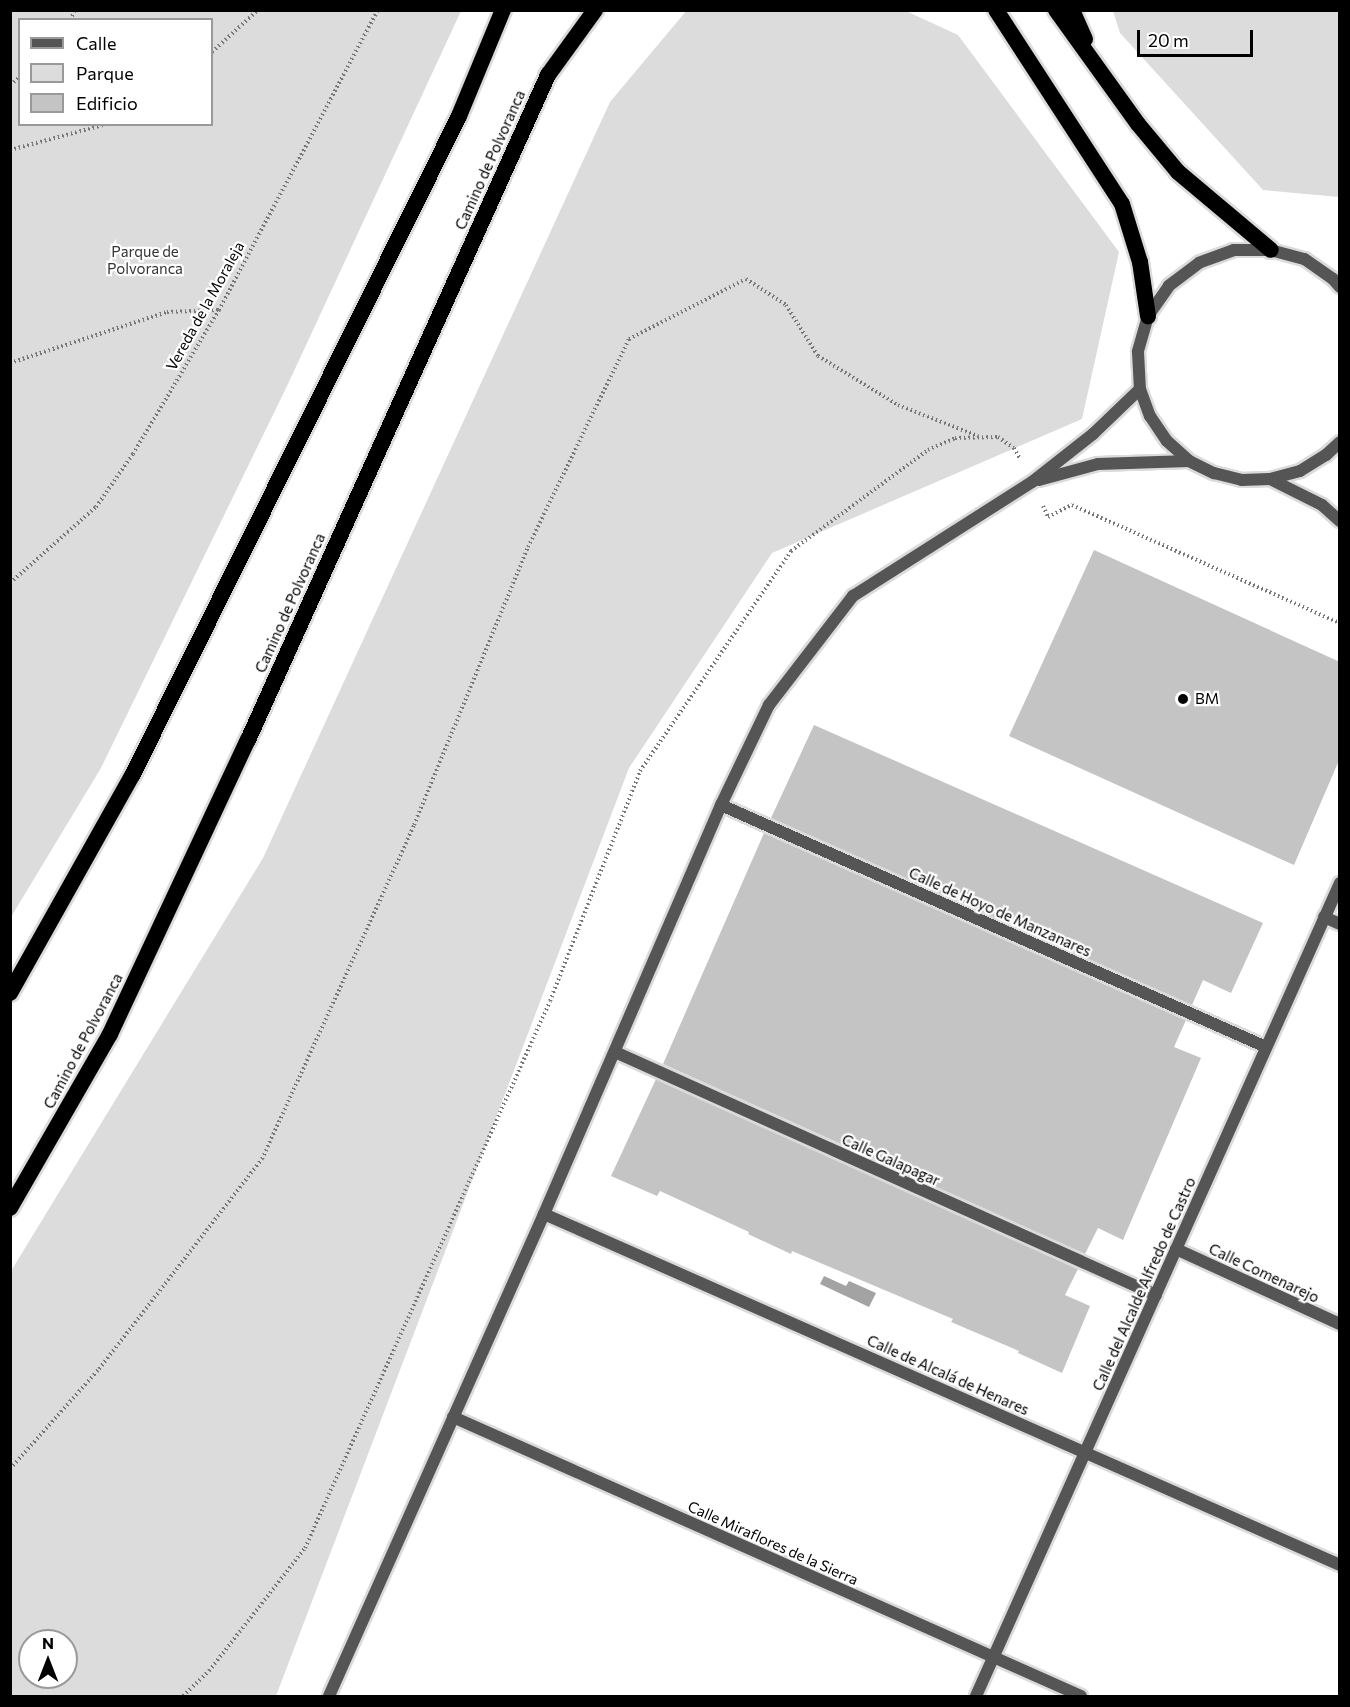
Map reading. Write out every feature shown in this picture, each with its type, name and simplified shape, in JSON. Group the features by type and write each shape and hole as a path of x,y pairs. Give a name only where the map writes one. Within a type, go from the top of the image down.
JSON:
{"highway":[{"path":"10,993 133,774 459,116 503,10"},
{"name":"Camino de Polvoranca","path":"10,1208 110,1034 248,740 548,75 595,10"},
{"path":"996,10 1122,204 1140,262 1148,316"},
{"path":"1056,10 1178,172 1271,250"},
{"path":"1072,10 1101,72"}],"street":[{"path":"1340,287 1333,279 1304,259 1271,250 1234,250 1199,262 1169,286 1148,316 1138,352 1140,389 1150,417 1167,441 1189,460 1214,473 1242,480 1270,479 1300,471 1326,455 1340,442"},
{"path":"329,1696 544,1214 722,805 769,705 854,596 1032,482 1093,434 1140,389"},
{"path":"1032,482 1098,464 1189,460"},
{"path":"1270,479 1322,505 1340,521"},
{"name":"Calle de Hoyo de Manzanares","path":"722,805 1266,1047"},
{"name":"Calle del Alcalde Alfredo de Castro","path":"976,1696 1340,883"},
{"path":"1324,917 1340,924"},
{"name":"Calle Galapagar","path":"615,1052 1156,1295"},
{"name":"Calle de Alcalá de Henares","path":"544,1214 1086,1451 1340,1565"},
{"name":"Calle Comenarejo","path":"1176,1249 1340,1324"},
{"name":"Calle Miraflores de la Sierra","path":"453,1417 1082,1696"}],"path":[{"path":"213,51 258,10"},
{"name":"Vereda de la Moraleja","path":"10,583 96,507 133,453 219,310 378,10"},
{"path":"10,150 100,126"},
{"path":"10,1469 99,1369 262,1159 414,825 528,547 629,339 746,279 786,305 818,356 898,405 982,438"},
{"path":"10,363 167,312 219,310"}],"green space":[{"path":"687,10 906,11 958,35 1119,252 1082,419 772,553 629,768 276,1696 11,1696 11,1271 263,858 610,102"},
{"name":"Parque de Polvoranca","path":"10,11 461,11 288,384 101,768 11,917"},
{"path":"1113,11 1339,11 1339,197 1263,190 1120,33"}],"shaded area":[{"path":"824,1276 846,1286 849,1281 876,1293 869,1307 820,1284"}],"building":[{"name":"BM","path":"1094,550 1340,662 1340,758 1294,865 1009,736"},
{"path":"814,725 1263,923 1231,993 1203,980 1192,1005 771,818"},
{"path":"764,833 1186,1020 1174,1047 1201,1058 1123,1240 1098,1228 1085,1254 663,1064"},
{"path":"656,1079 1078,1269 1065,1295 1090,1306 1062,1373 1018,1353 1019,1351 951,1322 953,1319 792,1251 791,1254 660,1191 657,1196 611,1176"}],"place":[{"name":"BM","path":"1183,699"}]}
